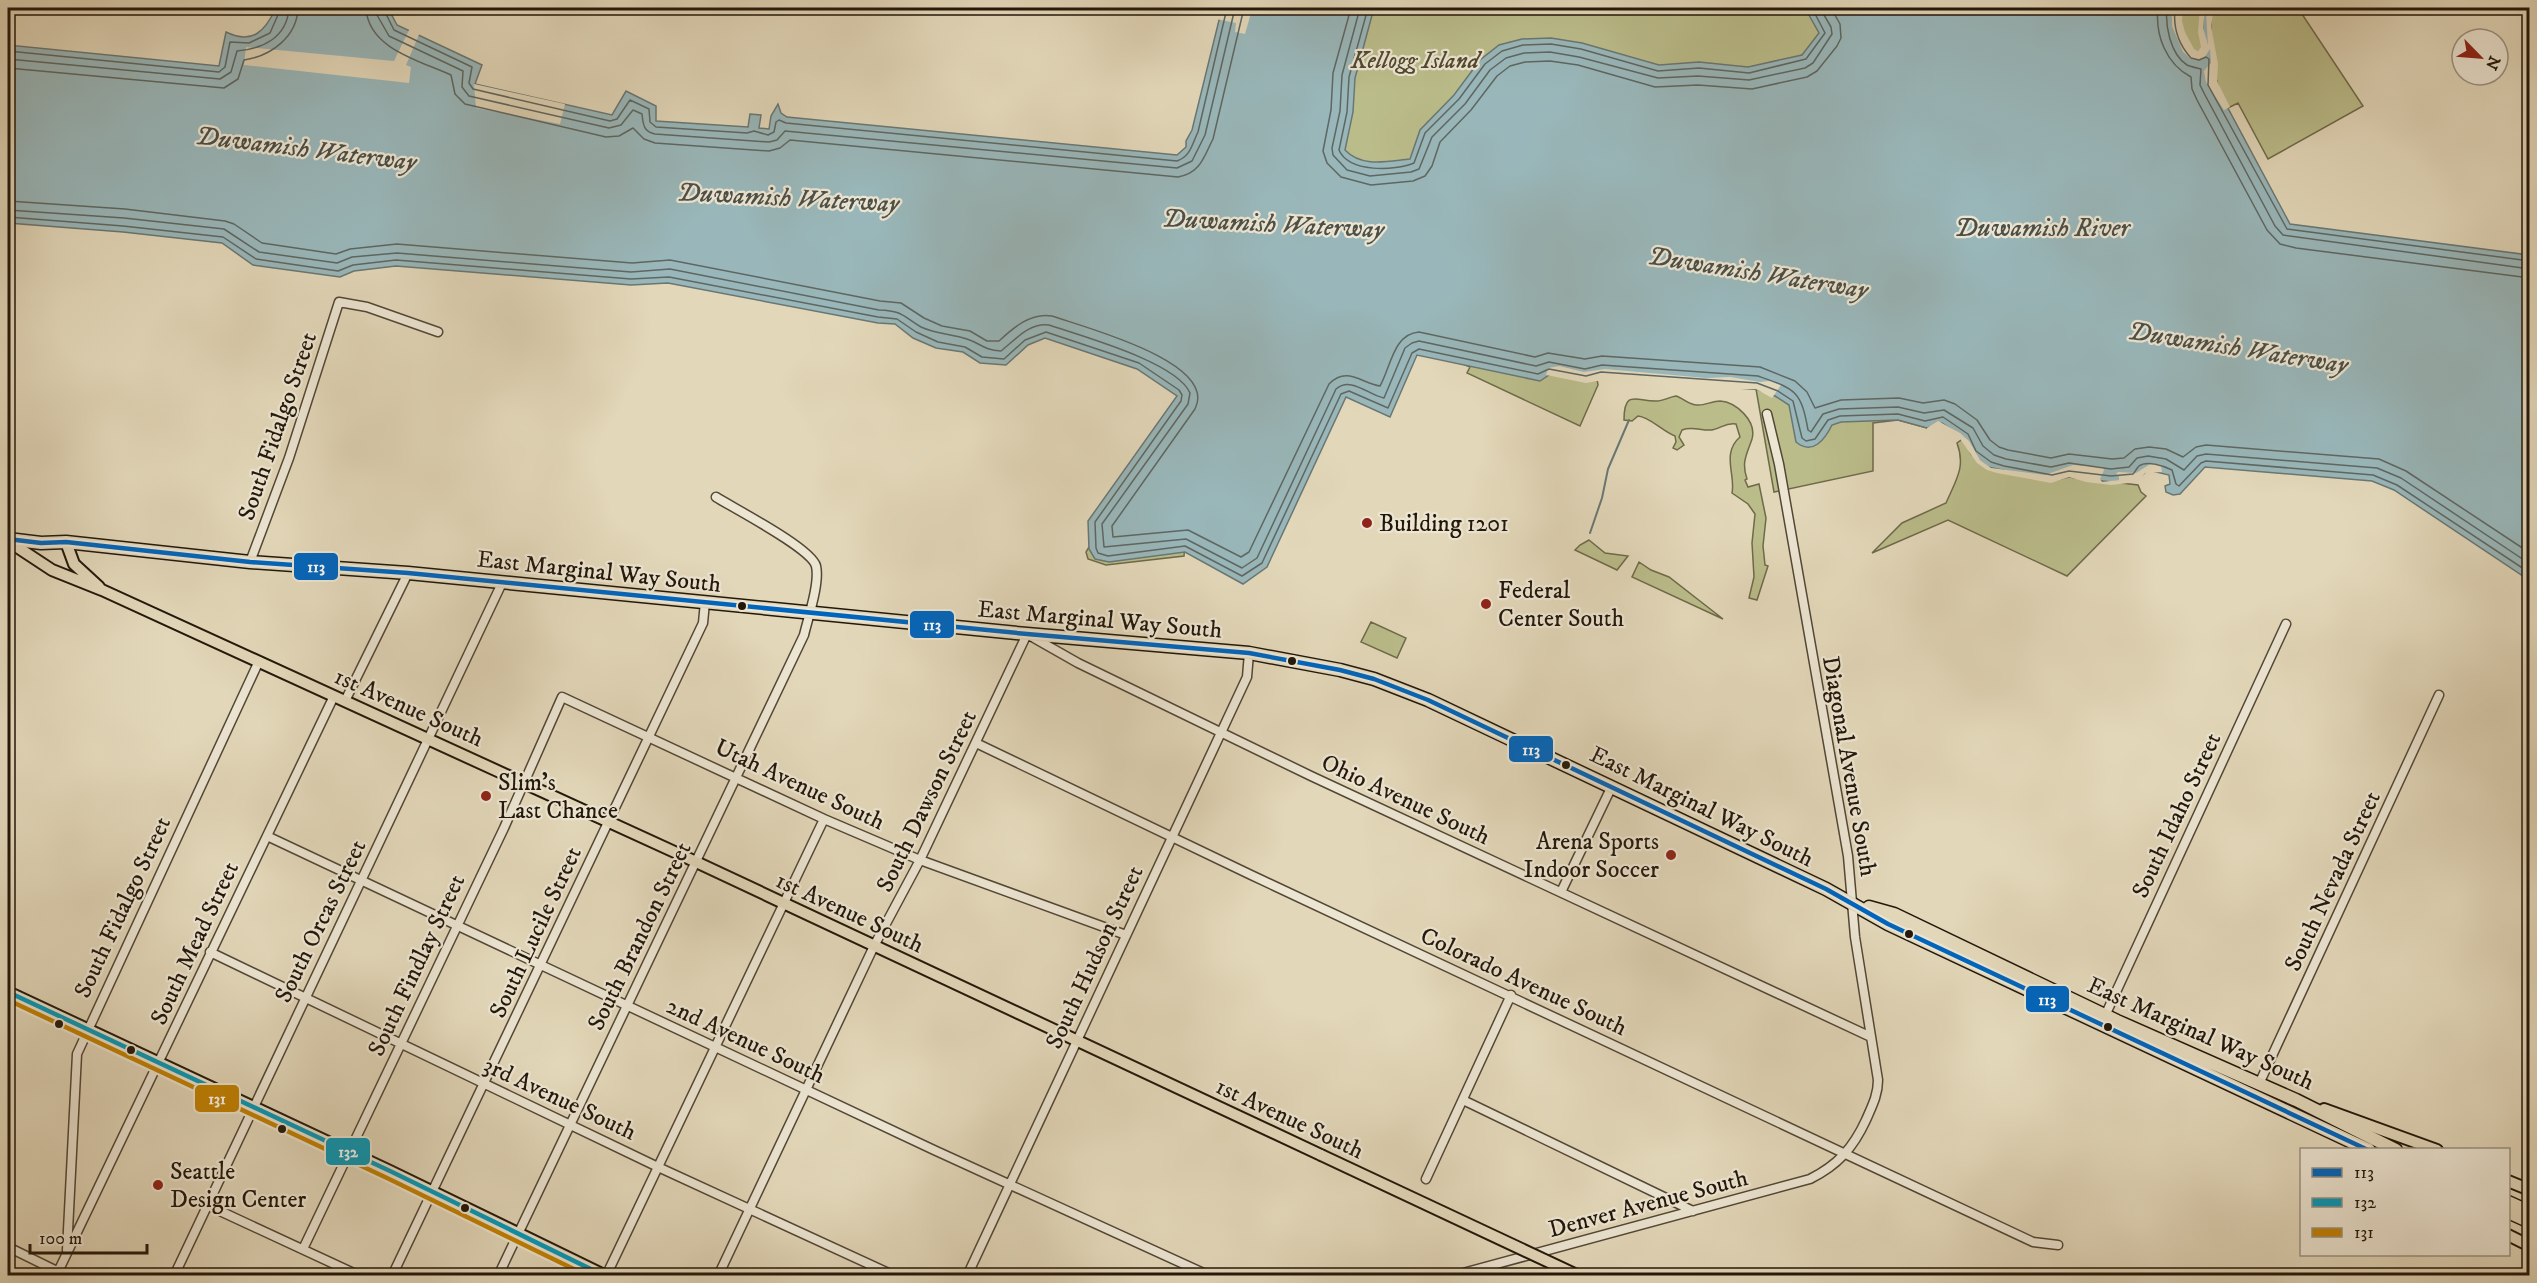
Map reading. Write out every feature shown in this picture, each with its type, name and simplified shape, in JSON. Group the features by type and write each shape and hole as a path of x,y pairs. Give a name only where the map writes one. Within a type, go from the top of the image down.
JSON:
{"highway":[{"name":"East Marginal Way South","path":"8,540 41,543 66,542 250,562 408,573 1027,634 1249,653 1340,670 1402,689 1612,786 1853,903 1888,924 2296,1100"},
{"name":"East Marginal Way South","path":"2104,1019 2304,1120"},
{"path":"2296,1100 2394,1148"},
{"path":"2304,1120 2367,1148"},
{"path":"2510,1203 2529,1212"},
{"path":"2510,1213 2529,1222"}],"main road":[{"name":"1st Avenue South","path":"8,540 52,570 102,590 608,821 1076,1042 1579,1275"},
{"name":"1st Avenue South","path":"66,542 74,564 102,590"},
{"path":"8,992 606,1275"},
{"name":"East Marginal Way South","path":"2296,1100 2434,1148"},
{"name":"East Marginal Way South","path":"2304,1120 2352,1148"},
{"path":"2510,1182 2529,1190"},
{"path":"2510,1236 2529,1246"}],"street":[{"name":"South Fidalgo Street","path":"250,562 290,458 339,302 366,307 438,332"},
{"name":"Diagonal Avenue South","path":"1767,414 1779,464 1848,856 1856,937 1878,1089 1857,1139 1846,1154"},
{"path":"716,497 786,539 811,557 816,568 810,612"},
{"path":"345,702 408,573"},
{"name":"South Orcas Street","path":"174,1275 502,583"},
{"name":"South Lucile Street","path":"392,1275 703,622 705,602"},
{"name":"South Brandon Street","path":"498,1275 737,778 804,635 810,612"},
{"name":"South Idaho Street","path":"2104,1019 2286,624"},
{"name":"Ohio Avenue South","path":"1027,634 1078,663 1221,733 1871,1037"},
{"name":"South Dawson Street","path":"718,1275 874,946 920,860 1027,634"},
{"name":"South Hudson Street","path":"967,1275 1248,677 1249,653"},
{"name":"South Fidalgo Street","path":"67,1255 77,1054 259,661"},
{"name":"South Nevada Street","path":"2259,1084 2439,695"},
{"name":"South Mead Street","path":"60,1274 210,952 334,696"},
{"name":"Utah Avenue South","path":"562,697 824,819 920,860 1126,935"},
{"name":"South Findlay Street","path":"303,1249 562,697"},
{"name":"Colorado Avenue South","path":"976,743 2034,1242 2058,1245"},
{"path":"1561,892 1612,786"},
{"path":"606,1275 824,819"},
{"name":"2nd Avenue South","path":"267,836 806,1090 1210,1275"},
{"name":"3rd Avenue South","path":"210,952 658,1167 895,1275"},
{"path":"1426,1179 1510,995"},
{"path":"1462,1100 1693,1210"},
{"name":"Denver Avenue South","path":"1452,1275 1810,1179 1825,1172 1846,1154"},
{"path":"207,1205 360,1275"},
{"path":"8,1247 60,1274"}],"green space":[{"name":"Kellogg Island","path":"1356,8 1912,8 1931,22 1443,148 1366,183 1326,143"},
{"path":"2180,8 2203,8 2204,49 2194,54 2182,34"},
{"path":"2211,8 2298,8 2363,106 2268,159 2238,103 2228,108 2222,96 2212,60"},
{"path":"1463,364 1597,379 1598,385 1580,426 1467,373 1470,367"},
{"path":"1845,374 2069,477 2138,485 2146,496 2067,576 1948,520 1872,553 1902,523 1946,503 1960,466 1960,452 1957,443 1964,438 1969,441 1938,421 1927,428 1898,420 1873,423 1873,471 1774,492 1756,389 1693,386"},
{"path":"1676,396 1694,405 1717,401 1726,402 1744,414 1751,426 1753,432 1745,463 1747,479 1745,480 1748,487 1759,484 1766,518 1763,546 1765,565 1768,566 1757,600 1749,598 1754,577 1752,543 1755,514 1748,504 1732,493 1731,450 1740,437 1736,424 1727,424 1712,430 1690,428 1682,430 1679,437 1684,445 1677,450 1673,448 1676,442 1675,436 1647,419 1638,416 1632,421 1624,420 1626,404 1629,400 1659,401"},
{"path":"1589,540 1605,553 1628,556 1617,570 1575,550"},
{"path":"1185,543 1184,556 1106,565 1088,559 1086,552 1089,547"},
{"path":"1639,562 1669,577 1723,619 1632,577"},
{"path":"1371,622 1406,638 1397,658 1361,642"}],"water":[{"name":"Duwamish River","path":"276,8 388,8 397,25 482,65 475,84 612,115 626,91 656,106 656,121 748,127 750,114 761,115 759,128 769,129 771,116 778,104 781,113 787,117 1177,155 1186,147 1186,141 1192,130 1222,8 1374,8 1355,78 1353,112 1345,150 1359,159 1384,162 1410,159 1420,130 1454,95 1480,60 1499,45 1522,39 1551,38 1582,43 1659,65 1699,62 1748,67 1802,55 1819,33 1805,8 2180,8 2179,21 2192,51 2202,52 2203,8 2211,8 2209,14 2214,82 2290,224 2529,255 2529,580 2394,490 2372,481 2205,467 2180,494 2173,495 2166,492 2165,486 2170,484 2169,475 2148,470 2138,479 2111,482 2069,477 2052,481 1988,467 1971,454 1964,438 1942,423 1927,428 1898,420 1841,422 1832,425 1818,444 1808,447 1796,442 1789,405 1775,396 1756,389 1549,375 1540,381 1417,355 1390,417 1346,397 1267,567 1243,584 1185,552 1109,562 1095,559 1089,549 1088,521 1177,396 1137,369 1045,338 1028,345 1006,365 980,363 963,352 936,348 913,338 895,324 878,323 668,283 631,285 396,266 354,271 340,277 253,265 222,243 8,223 8,45 219,66 226,32 244,37 257,34"}],"pier":[{"path":"1219,8 1251,13 1245,34 1235,32 1236,23 1216,19"},
{"path":"2176,8 2183,8 2182,21 2185,32 2194,49 2198,51 2201,47 2198,32 2200,8 2205,8 2203,28 2208,45 2206,12 2208,8 2214,8 2211,26 2218,64 2217,81 2230,107 2224,110 2206,82 2204,71 2211,63 2210,49 2201,60 2191,59 2183,52 2172,26 2172,16"},
{"path":"410,28 420,32 406,65 411,67 409,83 244,65 246,47 394,61"},
{"path":"474,84 565,104 560,124 476,108"},
{"path":"1559,366 1584,372 1605,369 1706,378 1730,377 1760,382 1769,381 1781,385 1772,398 1756,389 1693,389 1597,381 1586,383 1546,375 1548,368"},
{"path":"1938,421 1960,433 1969,441 1980,460 1991,468 2045,475 2073,465 2103,467 2100,479 2102,482 2119,480 2116,474 2118,472 2136,473 2152,463 2161,465 2162,472 2145,473 2138,482 2111,485 2069,477 2051,483 1997,473 1977,463 1958,436 1941,426 1927,431 1927,428"}],"waterway":[{"path":"1590,533 1602,498 1608,469 1629,420"}],"transit line":[{"name":"113","path":"8,539 41,543 66,542 250,562 408,573 1027,634 1249,653 1340,670 1374,679 1428,700 1826,889 1888,924 2364,1148"},
{"name":"132","path":"8,992 390,1171 605,1276"},
{"name":"131","path":"8,1000 387,1178 588,1276"}],"place":[{"name":"Building 1201","path":"1367,523"},
{"name":"Federal Center South","path":"1486,604"},
{"name":"Slim's Last Chance","path":"486,796"},
{"name":"Arena Sports Indoor Soccer","path":"1671,855"},
{"name":"Seattle Design Center","path":"158,1185"}],"water label":[{"name":"Duwamish Waterway","path":"306,148"},
{"name":"Duwamish Waterway","path":"788,197"},
{"name":"Duwamish Waterway","path":"1273,223"},
{"name":"Duwamish Waterway","path":"1758,272"},
{"name":"Duwamish Waterway","path":"2238,347"}]}
